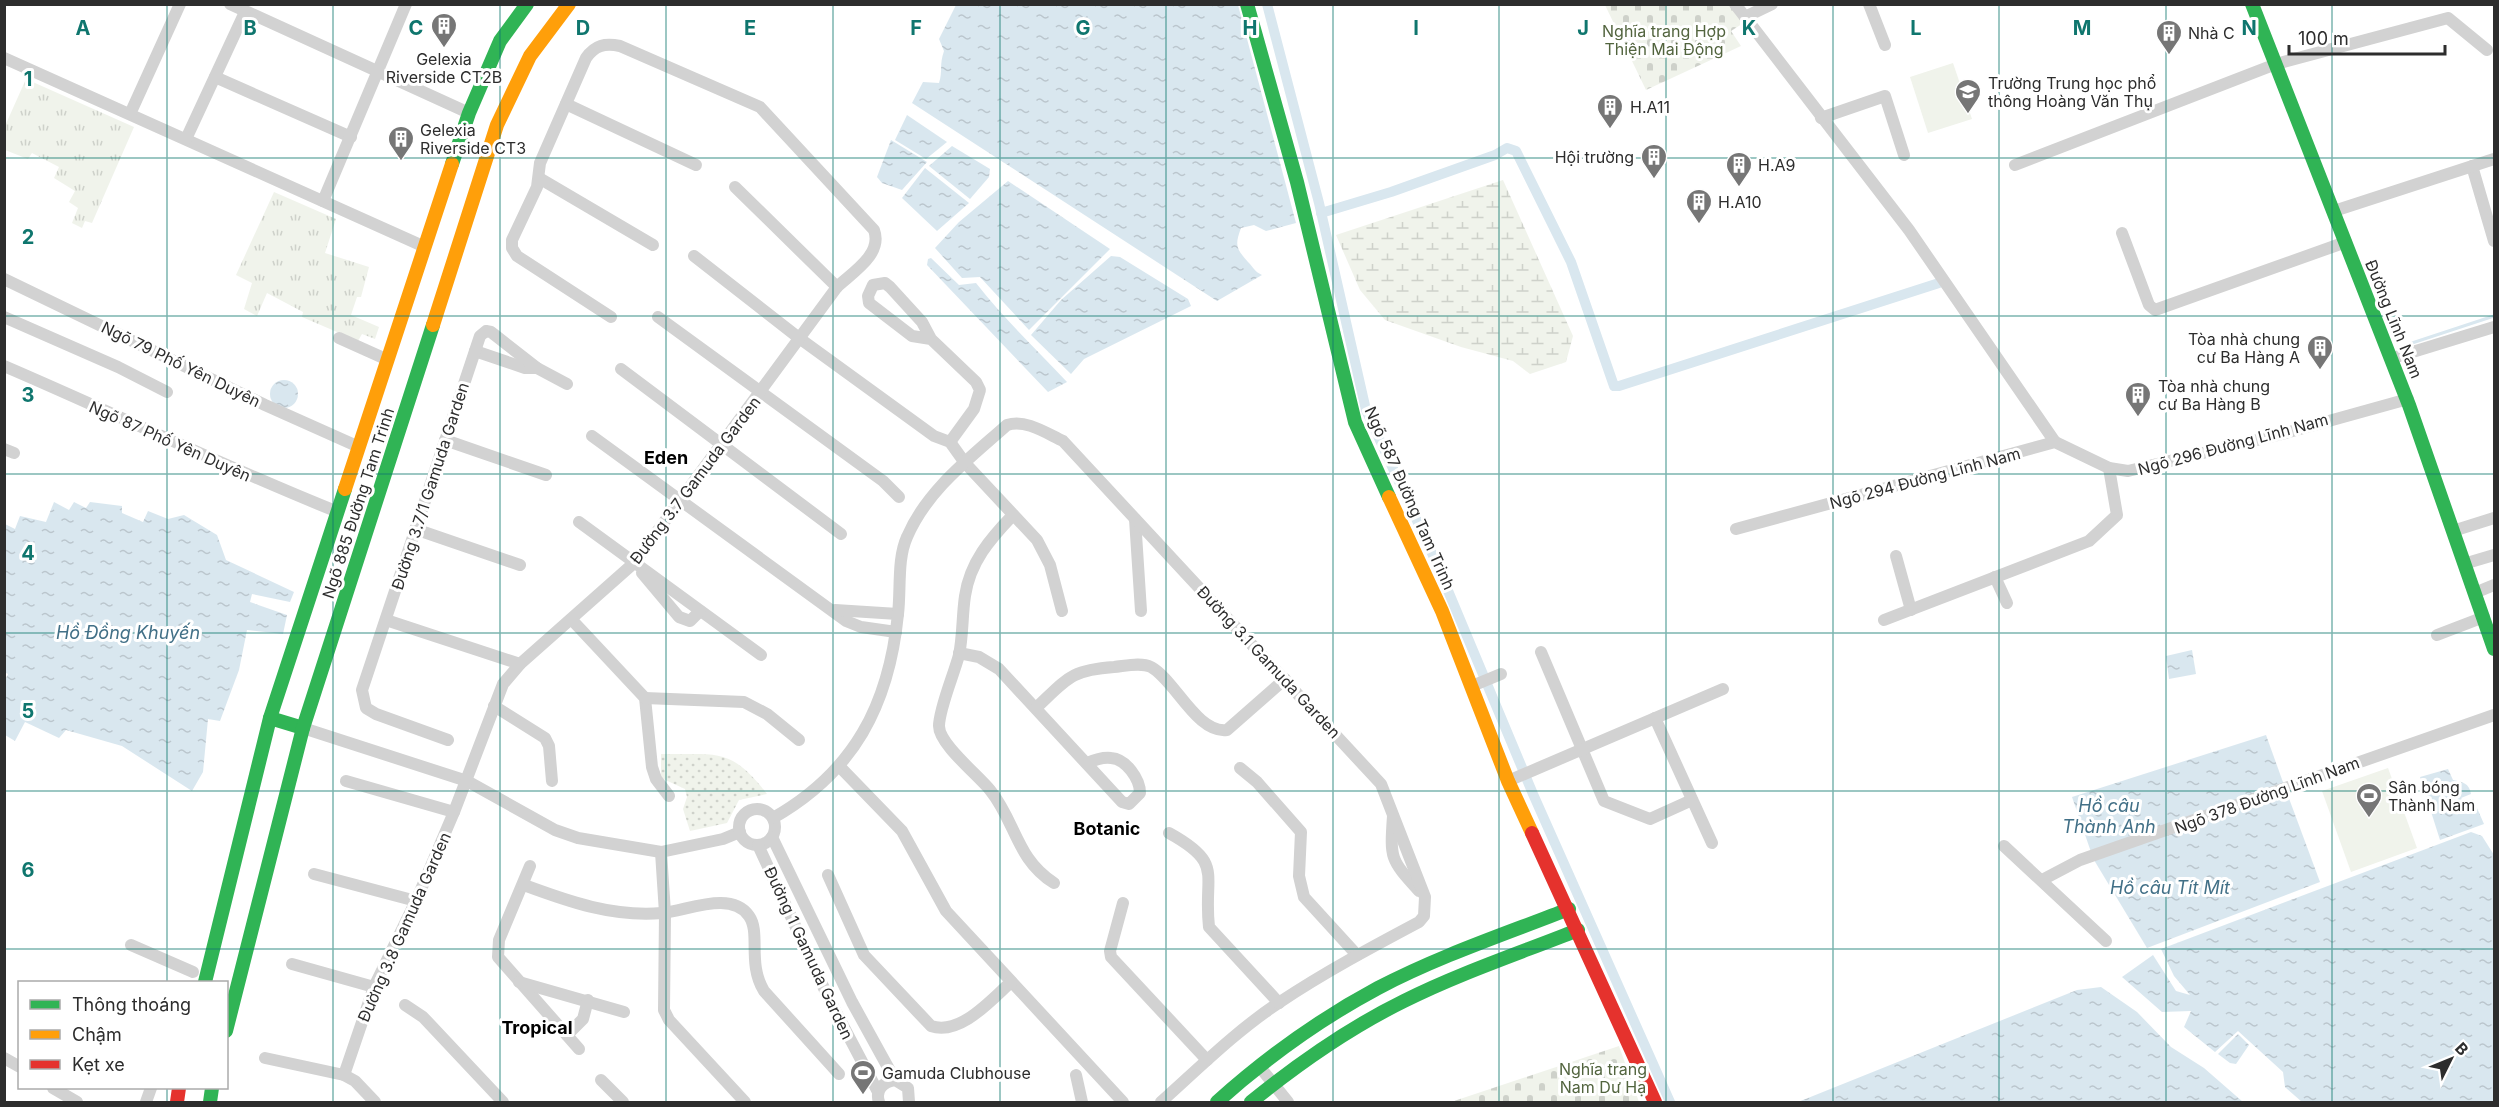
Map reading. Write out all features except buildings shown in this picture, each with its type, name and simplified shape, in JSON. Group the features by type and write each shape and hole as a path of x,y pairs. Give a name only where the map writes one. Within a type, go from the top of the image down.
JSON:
{"street":[{"path":"130,114 180,4"},
{"path":"230,4 483,119"},
{"path":"323,201 406,4"},
{"name":"Ngõ 885 Đường Tam Trinh","path":"228,1023 303,729 439,253 483,119 500,41 527,4"},
{"name":"Ngõ 885 Đường Tam Trinh","path":"198,978 270,718 387,360 439,253 483,119 569,4"},
{"name":"Ngõ 587 Đường Tam Trinh","path":"1247,4 1297,183 1355,422 1475,684 1574,919 1655,1102"},
{"path":"1735,4 1908,230 2055,441 2109,468 2117,510 2115,519 2089,541 1884,620"},
{"path":"1745,17 1772,4"},
{"path":"1869,4 1885,45"},
{"name":"Đường Lĩnh Nam","path":"2252,4 2393,358 2456,530 2494,649"},
{"path":"186,139 245,12"},
{"path":"2015,165 2276,64 2448,18 2487,50"},
{"name":"Đường 3.7 Gamuda Garden","path":"466,781 503,684 520,664 634,563 837,287 874,252 877,245 874,230 760,107 610,44 591,50 540,163 537,188 512,240 512,248 517,256 611,317"},
{"path":"4,58 439,253"},
{"path":"215,77 351,136"},
{"path":"1821,118 1885,96 1904,155"},
{"path":"566,104 696,165"},
{"path":"2334,212 2494,159"},
{"path":"2472,166 2494,241"},
{"path":"539,178 653,245"},
{"path":"735,187 837,287"},
{"path":"2122,234 2149,305 2155,310 2346,242"},
{"path":"694,256 800,338 934,436 950,442 965,463 1044,551 1062,611"},
{"name":"Ngõ 79 Phố Yên Duyên","path":"4,279 266,405 359,447"},
{"path":"931,339 912,336 869,303 868,296 873,285 885,283 890,287 922,322 931,339 976,382 980,390 974,409 950,442"},
{"path":"658,316 883,481 898,497"},
{"path":"4,317 118,367 167,392"},
{"path":"2393,358 2494,327"},
{"path":"537,368 525,368 475,351 480,334 487,331 537,368 567,384"},
{"path":"339,338 387,360"},
{"name":"Đường 3.7/1 Gamuda Garden","path":"448,740 366,708 362,690 475,351"},
{"name":"Ngõ 87 Phố Yên Duyên","path":"4,366 148,431 185,445 245,474 338,512"},
{"path":"621,369 841,534"},
{"name":"Ngõ 296 Đường Lĩnh Nam","path":"2109,468 2127,471 2146,467 2282,434 2408,399"},
{"name":"Đường 3.1 Gamuda Garden","path":"773,818 793,807 840,767 874,715 891,662 906,538 937,489 1007,425 1014,423 1027,425 1063,441 1377,779 1393,812 1425,897 1424,916 1419,922 1358,955 1279,1003 1207,1060 1161,1102"},
{"path":"592,436 835,610 846,621 861,627 896,632"},
{"path":"445,440 546,475"},
{"name":"Ngõ 294 Đường Lĩnh Nam","path":"1736,529 2055,441"},
{"path":"1013,515 991,538 970,574 965,596 959,653 939,726 944,741 999,802 1024,855 1054,883"},
{"path":"2456,530 2494,518"},
{"path":"1135,519 1141,610"},
{"path":"579,522 761,656"},
{"path":"415,529 520,565"},
{"path":"2467,563 2494,555"},
{"path":"1896,556 1911,609"},
{"path":"1995,577 2007,603"},
{"path":"2477,592 2494,585"},
{"path":"835,610 864,614 898,614"},
{"path":"2437,635 2484,616"},
{"path":"386,620 520,664"},
{"path":"572,620 645,698 652,767 656,779 669,796"},
{"path":"1541,652 1604,801 1650,819 1692,800"},
{"path":"959,653 979,657 999,669 1087,763"},
{"path":"1036,708 1069,676 1080,671 1143,665 1158,673 1206,724 1220,731 1236,724 1285,679"},
{"path":"1475,684 1497,676"},
{"path":"1514,779 1722,689"},
{"path":"645,698 744,702 767,714 799,740"},
{"path":"494,706 545,738 549,746 552,781"},
{"name":"Ngõ 378 Đường Lĩnh Nam","path":"2042,880 2080,860 2494,715"},
{"path":"270,718 466,781 555,830 578,838 662,852 723,839 740,832"},
{"path":"1655,718 1712,843"},
{"path":"840,767 902,831 946,911 1123,1102"},
{"path":"1240,768 1257,782 1301,832 1299,876 1304,897 1358,955"},
{"path":"346,781 454,812"},
{"name":"Đường 3.8 Gamuda Garden","path":"344,1075 374,987 416,901 466,781"},
{"path":"750,810 763,810 773,818 775,831 772,837 758,845 744,839 740,832 740,819 750,810"},
{"path":"1169,833 1192,846 1206,860 1209,871 1209,927 1279,1003"},
{"name":"Đường 1 Gamuda Garden","path":"772,837 852,1002 895,1080 908,1088 909,1102"},
{"name":"Đường 1 Gamuda Garden","path":"758,845 835,1011 879,1097"},
{"path":"2004,846 2106,941"},
{"path":"662,852 665,913 664,1010 669,1020 745,1102"},
{"path":"530,866 498,950 498,957 579,1049"},
{"path":"314,874 416,901"},
{"path":"828,875 864,955 931,1026 950,1028 983,1007 1011,982"},
{"path":"524,885 582,907 630,914 665,913 716,904 730,904 742,909 754,927 753,957 757,980 839,1074"},
{"path":"1123,903 1111,957 1207,1060"},
{"path":"1217,1102 1259,1066 1354,1001 1447,957 1546,918 1574,919"},
{"path":"1546,918 1555,939"},
{"path":"1251,1102 1274,1083 1372,1018 1418,995 1555,939 1574,919"},
{"path":"131,945 198,978"},
{"path":"292,964 374,987"},
{"path":"518,982 624,1012"},
{"path":"567,1035 583,1019 588,1000"},
{"path":"835,1011 852,1002"},
{"path":"405,1005 423,1017 500,1102"},
{"path":"4,1058 18,1066"},
{"path":"265,1058 344,1075 355,1080 375,1102"},
{"path":"1259,1066 1288,1102"},
{"path":"1076,1075 1082,1102"},
{"path":"601,1080 623,1102"},
{"path":"879,1097 882,1085 895,1080"},
{"path":"54,1089 77,1102"}],"green space":[{"name":"Nghĩa trang Hợp Thiện Mai Động","path":"1605,5 1731,5 1745,22 1731,31 1741,46 1646,90"},
{"path":"1953,63 1972,119 1928,133 1910,77"},
{"path":"26,79 134,127 92,223 85,221 82,228 72,223 78,208 69,202 75,191 54,178 59,167 32,153 28,159 5,150 5,126"},
{"path":"1503,180 1573,336 1566,362 1530,374 1513,361 1461,347 1385,320 1360,290 1336,235"},
{"path":"274,192 336,219 325,253 369,267 361,297 357,297 351,315 379,327 375,339 362,334 358,341 302,317 303,312 267,293 257,316 244,309 252,283 236,275"},
{"path":"661,754 721,756 743,768 767,794 739,800 727,823 690,831 683,809 687,797 685,789 661,778"},
{"name":"Sân bóng Thành Nam","path":"2388,768 2417,848 2351,872 2322,791"},
{"name":"Nghĩa trang Nam Dư Hạ","path":"1619,1046 1639,1102 1451,1102"}],"water":[{"path":"956,5 1238,5 1296,223 1266,231 1254,225 1241,228 1237,244 1239,251 1262,275 1217,301 912,103 923,82 939,83 944,51 939,39"},
{"path":"907,115 947,142 926,159 895,140"},
{"path":"891,140 927,162 902,190 882,183 877,177"},
{"path":"952,146 990,169 989,177 970,199 929,166"},
{"path":"925,168 969,203 937,231 902,198"},
{"path":"1008,181 1110,249 1029,330 980,277 962,278 935,248 959,222"},
{"path":"1111,256 1120,257 1188,299 1191,306 1084,359 1071,374 1031,335 1061,300"},
{"path":"931,258 959,285 976,283 1067,382 1048,392 927,265 928,259"},
{"path":"284,380 294,384 298,394 294,404 284,408 274,404 270,394 274,384"},
{"name":"Hồ Đồng Khuyến","path":"54,502 69,510 74,502 86,508 90,502 122,506 122,513 143,522 148,511 168,519 184,515 217,535 226,560 294,592 290,602 252,594 250,602 287,615 283,634 247,630 239,670 220,721 208,719 203,772 192,791 122,746 66,730 59,738 25,722 15,741 5,735 5,680 8,674 4,672 5,524 15,529 20,516 46,522"},
{"path":"2192,650 2196,674 2169,679 2166,656"},
{"name":"Hồ câu Thành Anh","path":"2266,735 2284,785 2091,852 2072,797"},
{"path":"2448,769 2453,780 2463,782 2469,787 2471,794 2461,798 2464,801 2473,799 2484,824 2440,840 2420,777"},
{"name":"Hồ câu Tít Mít","path":"2287,793 2320,882 2147,948 2094,860"},
{"path":"2471,832 2482,836 2494,855 2494,1102 2302,1102 2285,1087 2283,1072 2238,1031 2215,1052 2184,1027 2191,1011 2162,1012 2122,977 2153,955 2176,991 2190,995 2174,976 2161,949"},
{"path":"2101,987 2137,1012 2171,1047 2204,1068 2243,1102 1798,1102 2077,990"},
{"path":"2238,1034 2249,1045 2236,1064 2230,1063 2218,1054"}],"waterway":[{"path":"1267,4 1319,203 1366,410 1436,562 1533,794 1670,1102"},
{"path":"1321,213 1391,192 1495,155 1507,148 1516,151 1571,262 1614,386 1939,283"},
{"path":"2409,344 2494,316"}],"traffic: fast":[{"path":"452,164 469,113 500,41 527,4"},
{"path":"1247,4 1297,182 1355,422 1389,497"},
{"path":"2252,4 2409,405 2494,649"},
{"path":"228,1023 303,728 433,325"},
{"path":"205,981 270,718 345,489"},
{"path":"270,718 303,728"},
{"path":"1217,1102 1294,1040 1378,988 1448,956 1569,909"},
{"path":"1251,1102 1325,1047 1384,1011 1447,981 1578,930"},
{"path":"210,1102 212,1089"}],"traffic: slow":[{"path":"433,325 497,125 530,56 569,4"},
{"path":"345,489 452,164"},
{"path":"1389,497 1442,611 1508,781 1532,833"}],"traffic: jam":[{"path":"1532,833 1655,1102"},
{"path":"177,1102 179,1089"}],"place":[{"name":"Gelexia Riverside CT2B","path":"444,49"},
{"name":"Nhà C","path":"2169,56"},
{"name":"Trường Trung học phổ thông Hoàng Văn Thụ","path":"1968,115"},
{"name":"H.A11","path":"1610,130"},
{"name":"Gelexia Riverside CT3","path":"401,162"},
{"name":"Hội trường","path":"1654,180"},
{"name":"H.A9","path":"1739,188"},
{"name":"H.A10","path":"1699,225"},
{"name":"Tòa nhà chung cư Ba Hàng A","path":"2320,371"},
{"name":"Tòa nhà chung cư Ba Hàng B","path":"2138,418"},
{"name":"Sân bóng Thành Nam","path":"2369,819"},
{"name":"Gamuda Clubhouse","path":"863,1096"}],"district":[{"name":"Eden","path":"666,457"},
{"name":"Botanic","path":"1107,828"},
{"name":"Tropical","path":"537,1027"}]}
